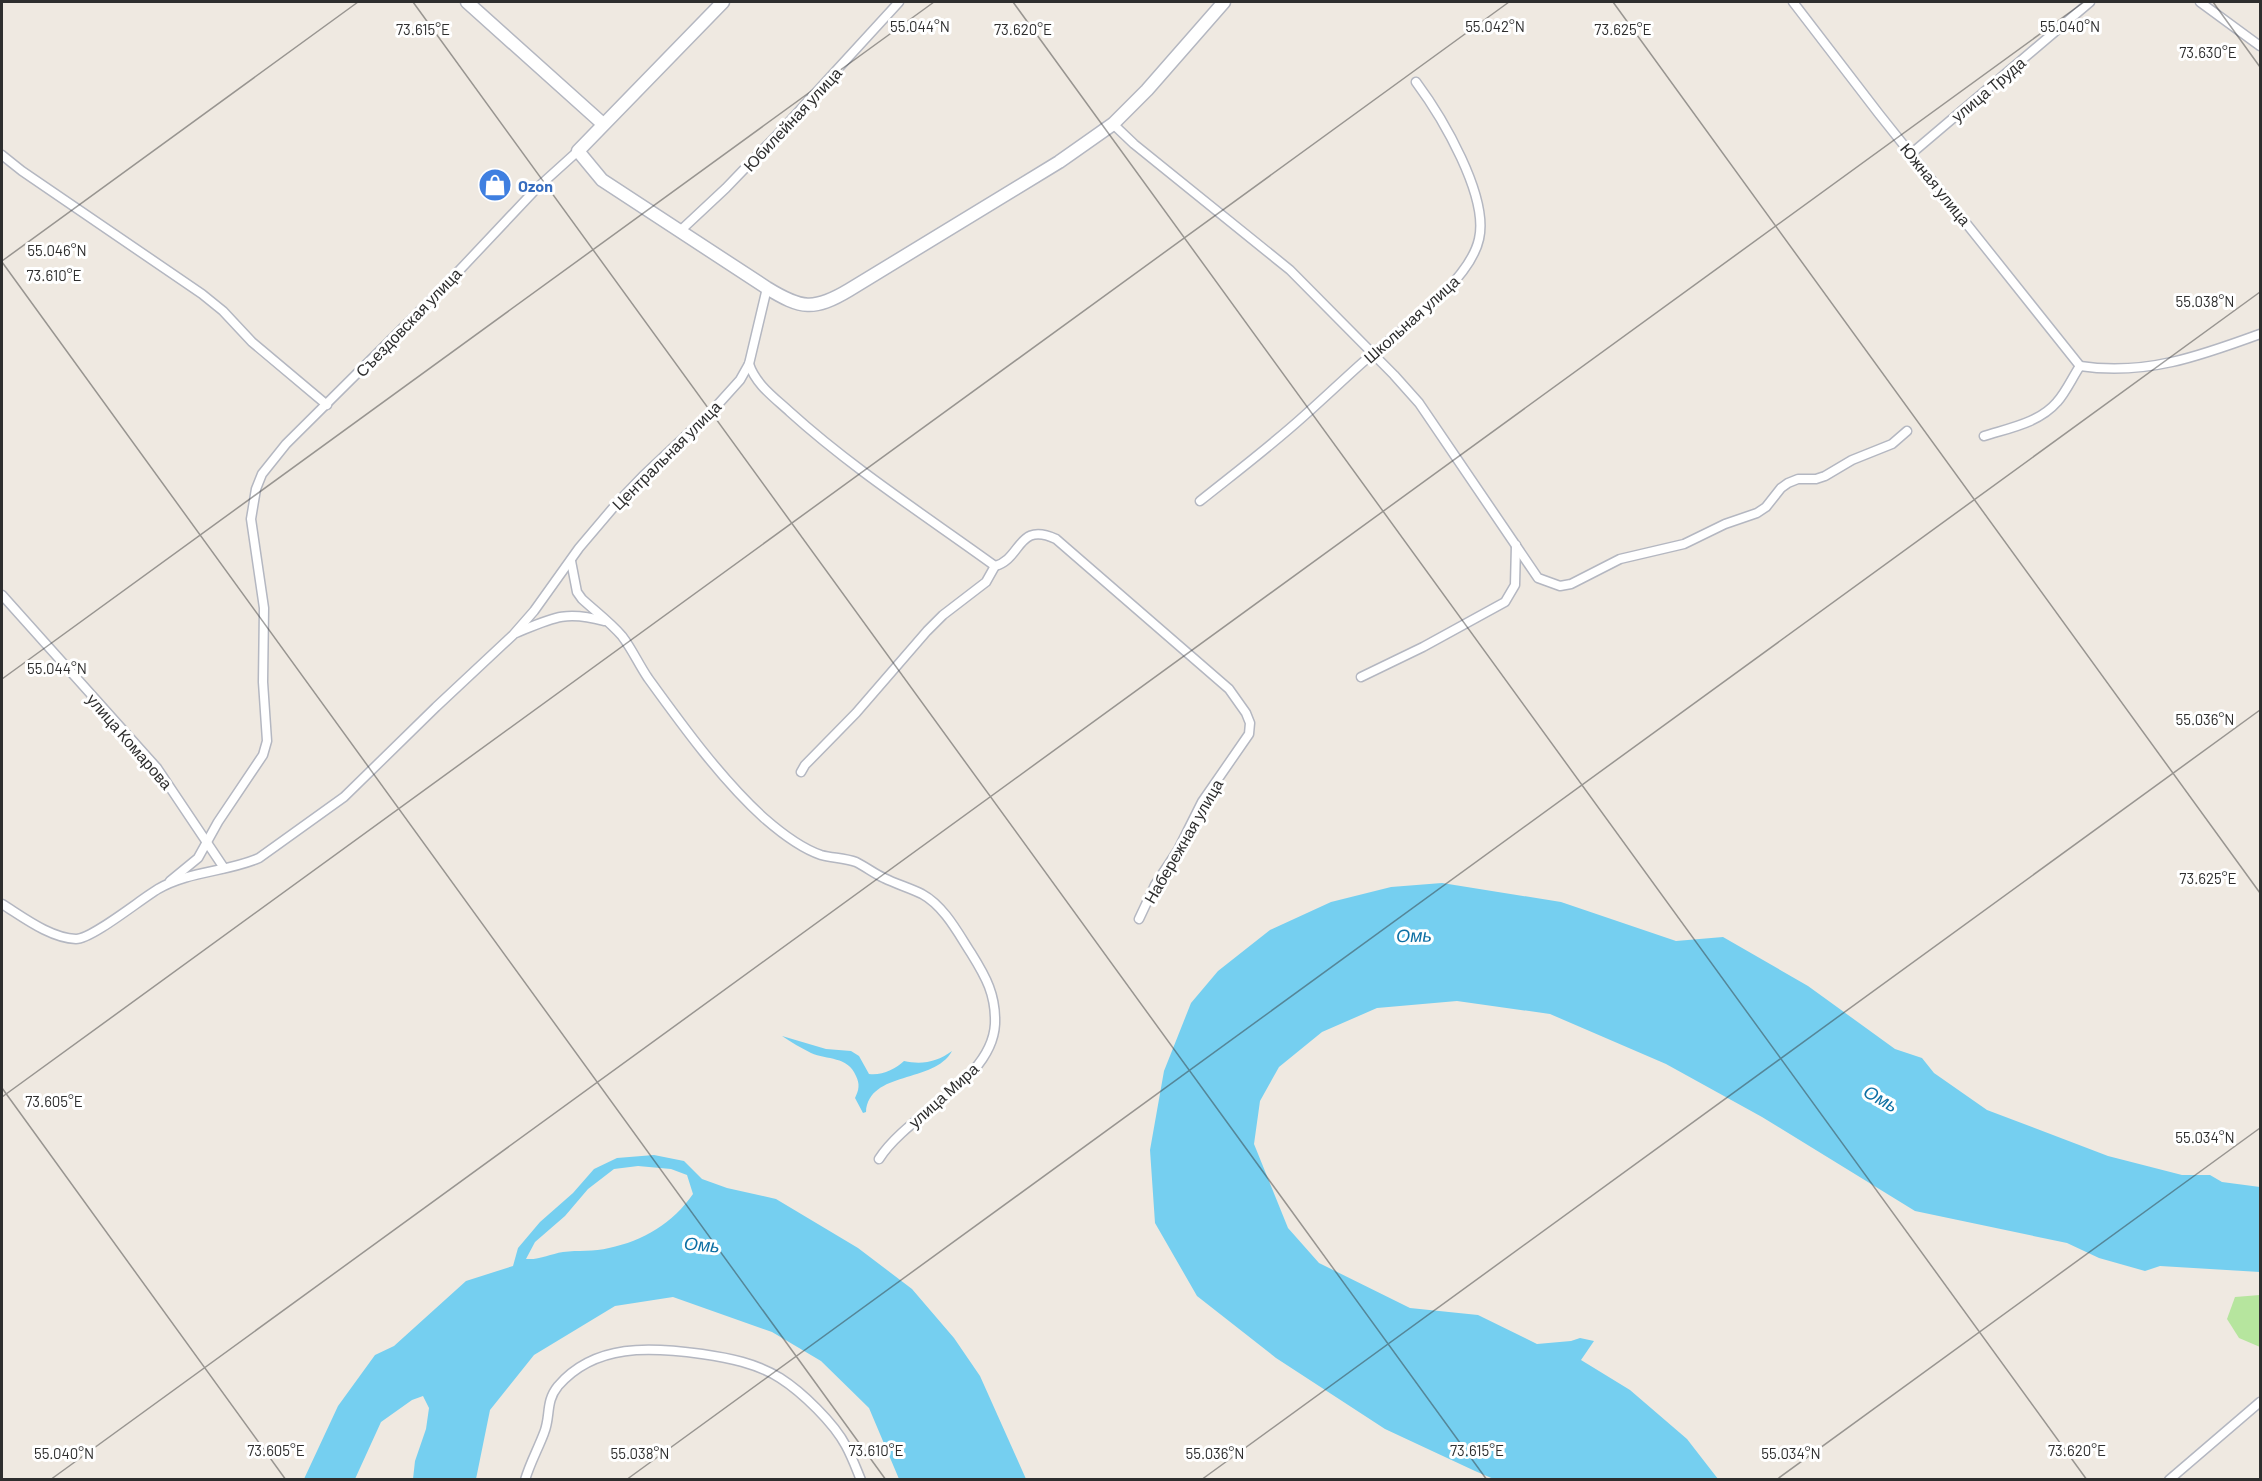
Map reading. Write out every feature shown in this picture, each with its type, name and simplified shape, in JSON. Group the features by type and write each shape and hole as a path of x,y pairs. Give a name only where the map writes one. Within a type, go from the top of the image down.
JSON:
{"street":[{"path":"467,2 603,124"},
{"path":"723,2 578,151 602,180 767,288 792,302 804,305 818,305 831,301 1059,162 1113,124 1147,90 1224,2"},
{"name":"Юбилейная улица","path":"680,231 778,134 899,2"},
{"name":"Южная улица","path":"1793,2 1879,114 2080,366"},
{"name":"улица Труда","path":"1912,153 2090,2"},
{"path":"2200,2 2260,46"},
{"name":"Школьная улица","path":"1200,501 1305,415 1451,286 1464,270 1479,240 1481,219 1472,184 1449,135 1416,82"},
{"path":"1113,124 1134,144 1290,270 1379,359 1419,403 1538,578 1560,586 1571,584 1620,559 1684,544 1725,524 1756,513 1766,507 1788,483 1798,479 1825,476 1852,460 1892,444 1907,431"},
{"name":"Съездовская улица","path":"160,888 198,858 206,841 263,755 267,741 263,682 264,608 251,519 256,489 262,474 273,458 438,293 523,203 578,151"},
{"path":"2,155 202,294 223,311 252,342 327,405"},
{"name":"Центральная улица","path":"2,904 63,937 86,938 160,888 259,858 345,797 436,706 513,635 618,502 712,411 740,380 749,364 767,288"},
{"path":"1984,436 2044,414 2057,402 2080,366 2097,369 2143,368 2175,363 2260,334"},
{"path":"749,364 765,389 837,452 995,566 986,582 943,615 927,631 801,772"},
{"name":"Набережная улица","path":"995,566 1004,564 1024,539 1034,534 1046,534 1056,539 1229,689 1246,712 1250,723 1249,734 1202,802 1178,850 1155,885 1139,919"},
{"path":"1361,677 1433,642 1505,602 1515,585 1516,544"},
{"path":"571,561 577,592 609,622"},
{"name":"улица Комарова","path":"2,596 157,768 224,868"},
{"path":"513,635 551,618 565,615 582,615 609,622"},
{"name":"улица Мира","path":"609,622 624,638 638,664 716,766 764,817 792,840 810,850 855,862 882,878 924,895 934,903 955,928 992,989 995,1026 982,1060 965,1079 903,1130 887,1146 879,1159"},
{"path":"525,1479 545,1431 549,1398 559,1385 581,1366 603,1356 626,1350 655,1348 716,1356 752,1364 780,1378 807,1400 846,1444 861,1479"},
{"path":"2169,1479 2260,1402"}],"green space":[{"path":"2260,1295 2260,1347 2239,1338 2227,1319 2235,1297"}],"water":[{"name":"Омь","path":"1442,883 1561,902 1676,941 1723,937 1808,986 1895,1049 1922,1058 1934,1073 1987,1110 2108,1156 2182,1175 2210,1175 2222,1182 2260,1187 2260,1272 2160,1266 2145,1271 2099,1258 2067,1243 1915,1211 1762,1117 1666,1064 1550,1014 1457,1001 1377,1008 1322,1032 1279,1067 1260,1101 1254,1144 1288,1228 1319,1263 1410,1308 1478,1315 1537,1344 1580,1338 1594,1341 1581,1360 1630,1390 1687,1439 1718,1479 1496,1480 1385,1429 1276,1358 1197,1296 1155,1223 1150,1150 1164,1071 1191,1003 1218,971 1270,930 1331,902 1391,887"},
{"path":"782,1036 826,1049 851,1051 859,1056 869,1074 888,1071 904,1061 917,1063 935,1060 952,1051 931,1069 878,1089 870,1099 866,1112 863,1113 855,1098 858,1087 857,1079 848,1065 811,1053"},
{"name":"Омь","path":"654,1155 684,1161 702,1179 727,1188 776,1199 858,1248 912,1289 954,1338 980,1376 1026,1479 899,1479 869,1408 821,1361 772,1332 673,1297 615,1306 534,1355 490,1410 476,1479 413,1479 415,1461 426,1429 429,1408 423,1396 412,1400 381,1422 355,1479 304,1479 338,1406 375,1355 394,1346 466,1281 513,1266 518,1248 540,1222 573,1193 594,1169 617,1158","holes":["638,1166 671,1169 687,1175 693,1194 676,1214 656,1229 622,1245 526,1259 535,1242 565,1216 588,1189 614,1169"]}],"place":[{"name":"Ozon","path":"495,185"}]}
